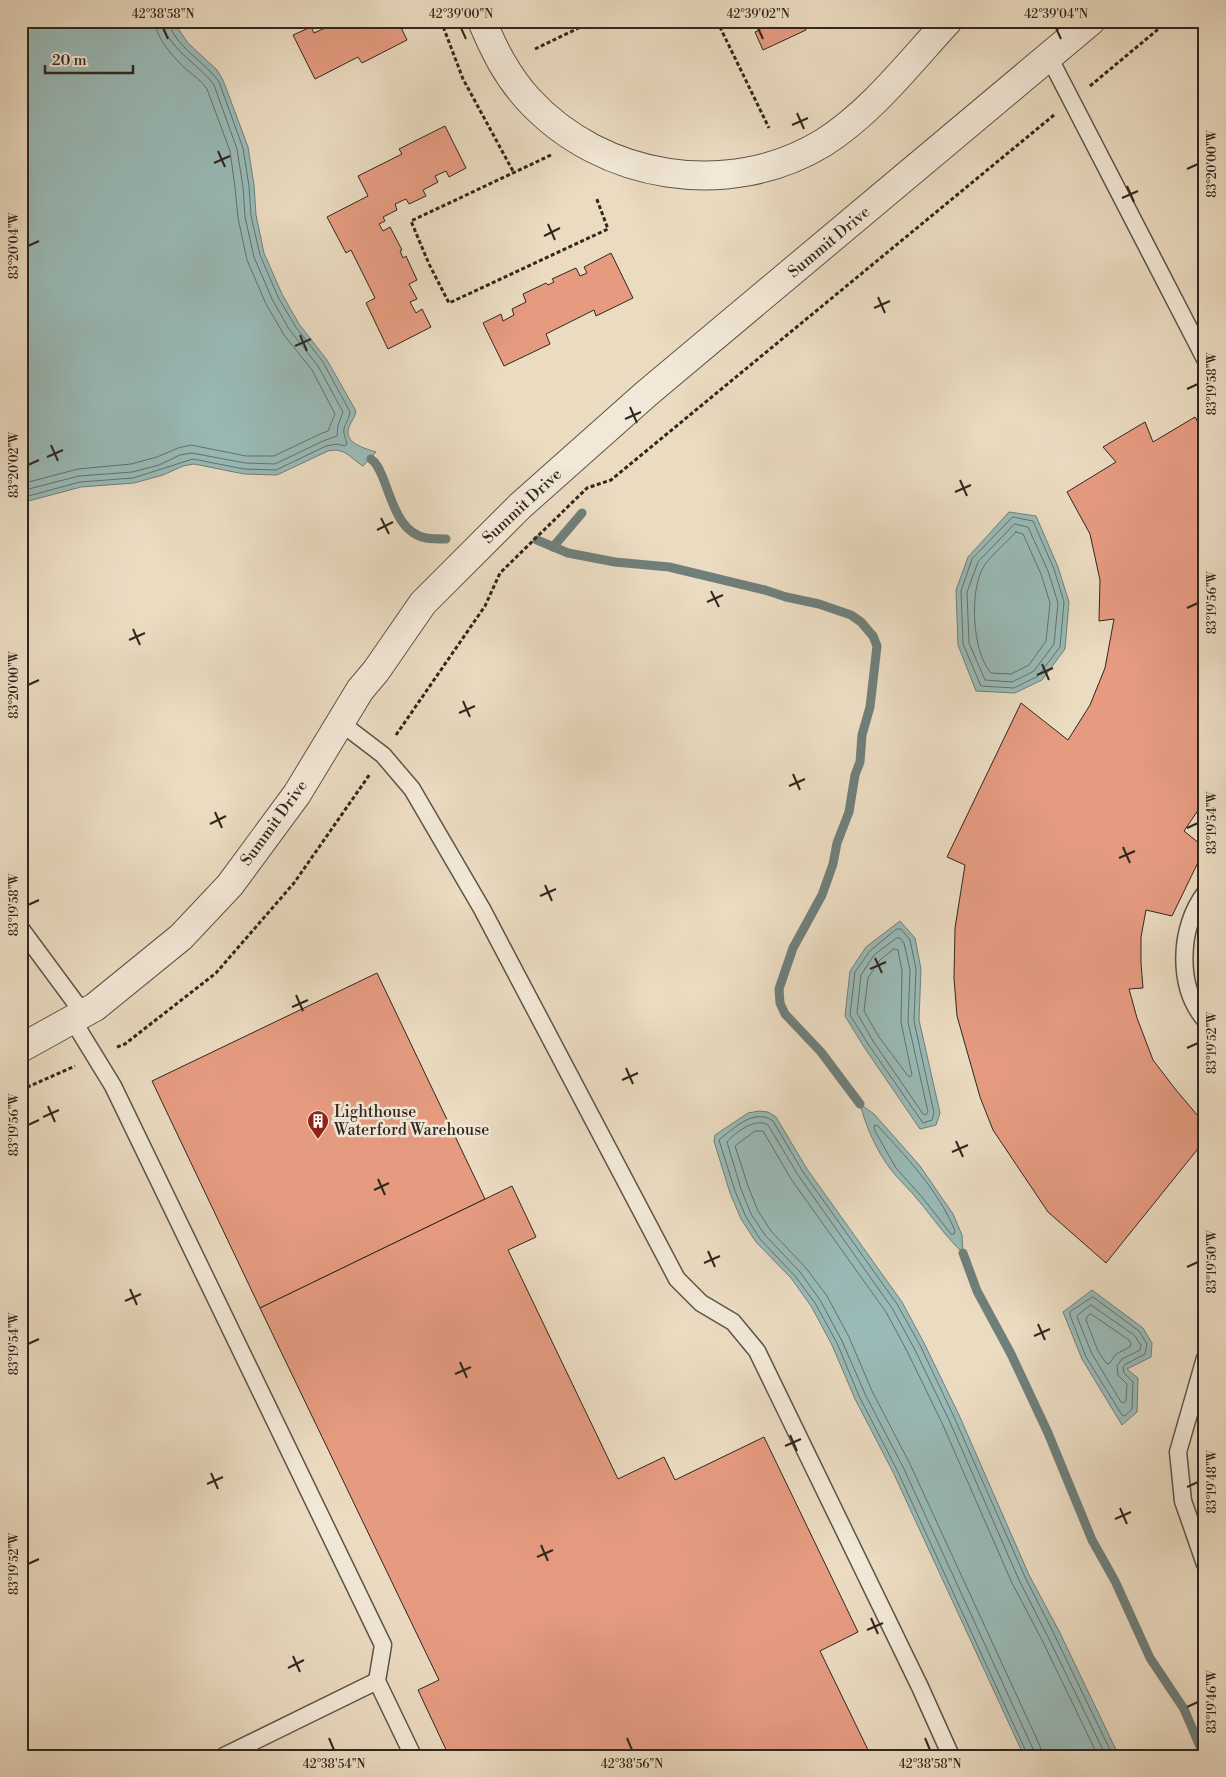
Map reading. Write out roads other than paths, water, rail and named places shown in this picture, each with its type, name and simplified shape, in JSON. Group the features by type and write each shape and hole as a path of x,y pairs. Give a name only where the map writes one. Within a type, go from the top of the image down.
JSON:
{"street":[{"path":"482,21 494,50 508,74 528,99 557,126 597,152 620,162 665,173 719,176 760,169 794,157 823,143 858,116 948,21"},
{"name":"Summit Drive","path":"21,1048 95,1007 181,937 230,885 297,794 360,690 376,671 423,603 520,506 646,394 1091,21"}],"lane":[{"path":"1049,57 1205,359"},
{"path":"341,723 383,755 412,789 482,910 677,1279 701,1302 733,1322 757,1351 916,1678 951,1756"},
{"path":"1205,893 1193,914 1186,934 1184,956 1186,977 1192,998 1205,1020"},
{"path":"21,929 77,1016 95,1057 113,1086 382,1645 377,1681 413,1756"},
{"path":"1205,1358 1178,1452 1183,1501 1205,1564"},
{"path":"224,1756 377,1681"}],"water":[{"path":"21,21 173,21 188,43 217,70 223,80 248,147 254,185 256,215 264,253 282,294 299,324 327,360 356,411 349,427 349,437 356,444 376,452 363,466 347,454 334,450 277,475 244,474 194,464 134,483 81,487 21,503"},
{"path":"1009,512 1036,516 1058,567 1069,602 1065,649 1042,680 1015,693 976,691 958,645 956,590 968,557"},
{"path":"900,921 915,938 921,969 919,1020 940,1113 936,1125 920,1129 845,1016 850,971 866,947"},
{"path":"860,1104 874,1114 920,1166 953,1214 962,1235 963,1253 887,1164 865,1122"},
{"path":"768,1112 776,1117 807,1169 902,1302 959,1415 1029,1575 1059,1631 1119,1756 1024,1756 893,1472 855,1399 832,1345 811,1306 791,1278 756,1242 741,1219 730,1193 714,1141 715,1135 748,1113"},
{"path":"1092,1290 1143,1328 1152,1343 1151,1357 1127,1369 1138,1378 1137,1412 1122,1425 1082,1359 1063,1312"}],"waterway":[{"path":"371,459 379,470 393,505 409,530 426,538 446,539"},
{"path":"553,547 582,513"},
{"path":"537,540 568,553 615,562 669,567 819,604 851,615 861,622 873,636 877,646 870,707 862,735 860,762 855,775 849,812 837,843 833,864 822,895 793,948 779,989 780,1003 785,1014 821,1052 860,1104"},
{"path":"963,1253 977,1291 1011,1354 1048,1433 1092,1540 1115,1581 1150,1658 1184,1709 1204,1756"}],"place":[{"name":"Lighthouse Waterford Warehouse","path":"318,1140"}]}
